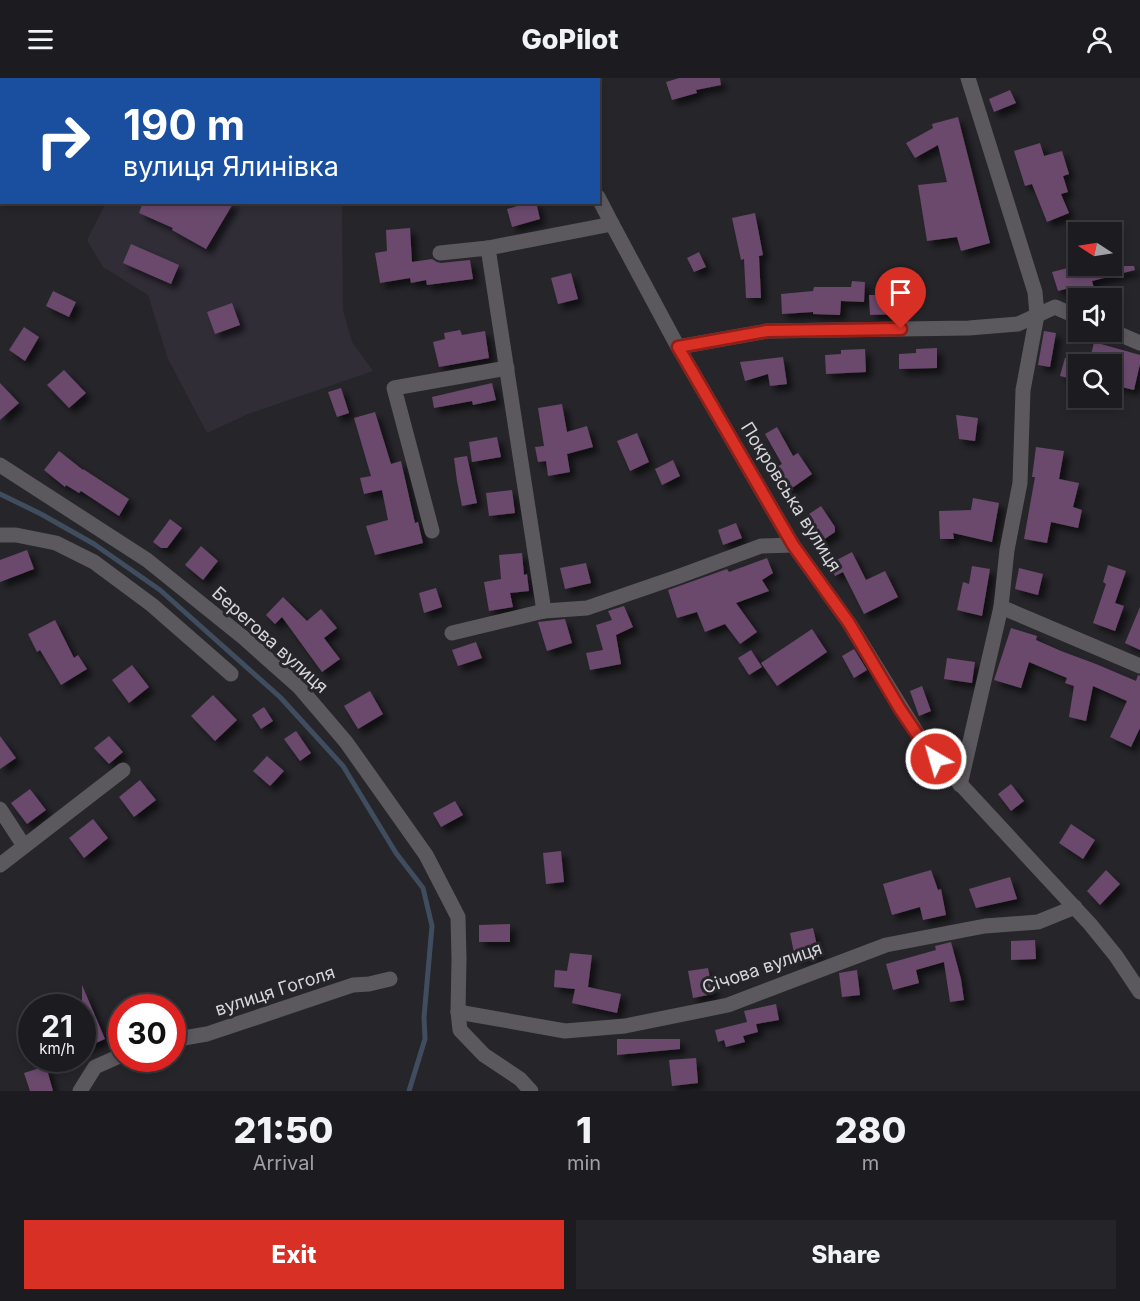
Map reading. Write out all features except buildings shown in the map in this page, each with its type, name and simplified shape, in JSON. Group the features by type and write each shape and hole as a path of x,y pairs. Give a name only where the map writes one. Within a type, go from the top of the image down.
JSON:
{"street":[{"path":"960,785 1001,607 1007,550 1020,483 1023,390 1037,315 1035,292 968,78"},
{"name":"Покровська вулиця","path":"600,201 678,347 793,545 849,623 900,709 925,746 1075,907 1116,956 1140,992"},
{"path":"440,253 488,248 612,224"},
{"path":"488,248 544,611"},
{"path":"678,347 767,331 969,328 1018,324 1055,307 1068,313"},
{"path":"1122,335 1140,343"},
{"path":"432,531 394,388 507,368"},
{"name":"Берегова вулиця","path":"0,465 147,560 235,631 298,687 346,742 426,855 458,916 458,1012"},
{"path":"0,535 56,543 93,562 152,605 231,674"},
{"path":"452,633 544,611 587,608 761,546 793,545"},
{"path":"1001,607 1140,666"},
{"path":"0,865 123,770"},
{"path":"0,809 24,846"},
{"name":"Січова вулиця","path":"458,1012 565,1031 625,1026 728,1005 886,945 985,926 1038,922 1075,907"},
{"name":"вулиця Гоголя","path":"186,1038 207,1034 353,985 390,979"},
{"path":"458,1012 460,1030 484,1055 520,1079 531,1091"},
{"path":"80,1091 95,1067 108,1061"}],"shaded area":[{"path":"105,204 342,204 343,310 352,342 373,371 248,414 207,433 168,359 148,295 103,267 87,240"}],"waterway":[{"path":"0,494 94,544 160,590 280,697 343,766 396,853 423,888 432,926 424,1017 425,1039 409,1091"}],"route":[{"path":"901,329 767,331 678,347 793,545 849,623 900,709 936,759"}]}
